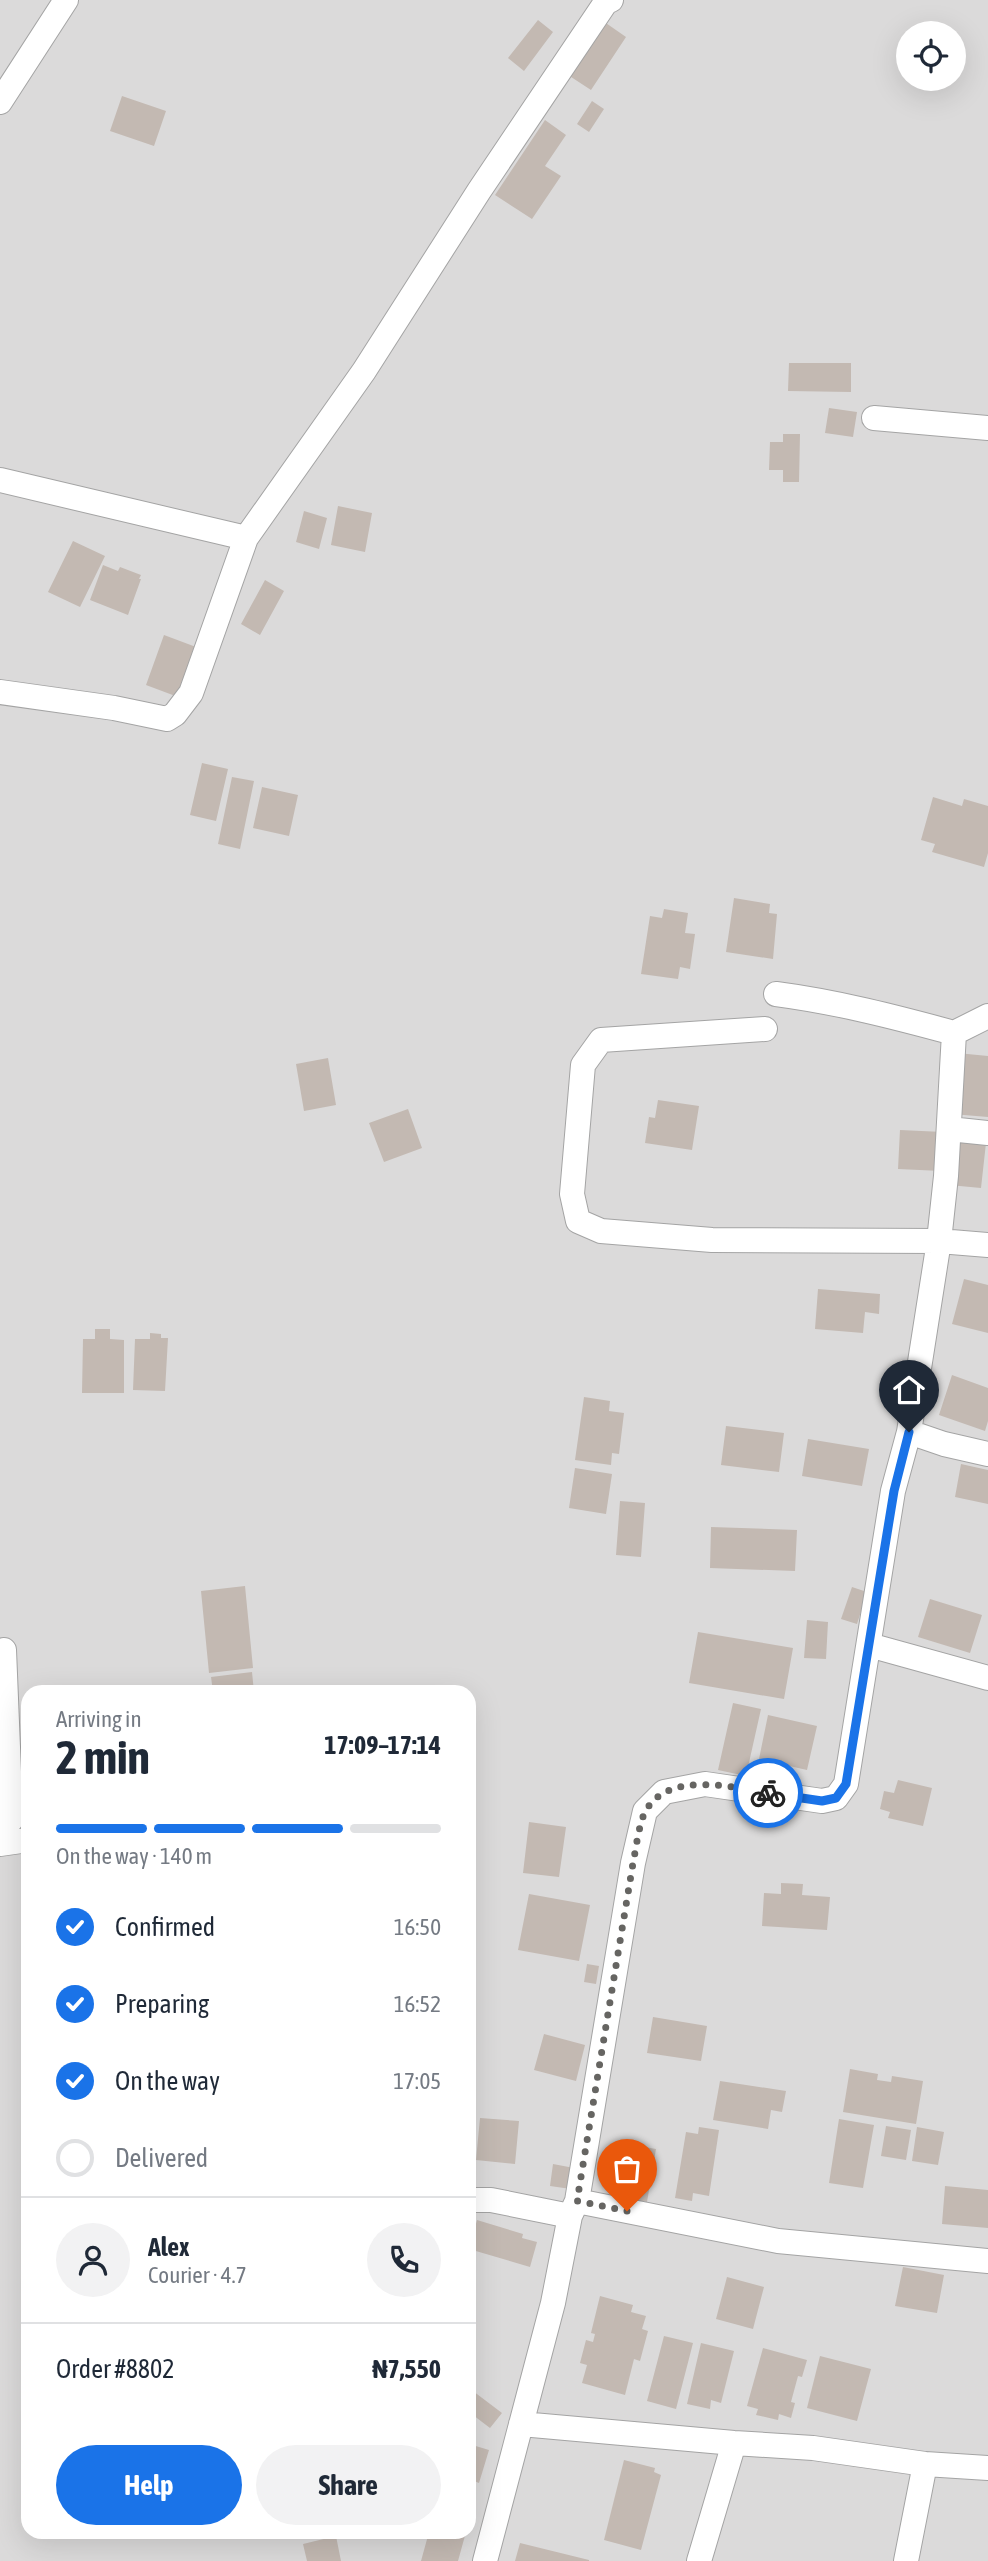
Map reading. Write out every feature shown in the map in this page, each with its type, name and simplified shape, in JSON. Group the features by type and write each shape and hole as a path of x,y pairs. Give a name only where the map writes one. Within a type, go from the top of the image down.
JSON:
{"street":[{"path":"0,102 66,0"},
{"path":"0,692 114,708 167,719 175,714 191,694 246,538 364,371 479,191 606,2 611,0"},
{"path":"874,418 988,429"},
{"path":"0,480 246,538"},
{"path":"776,994 820,1000 954,1032 988,1016"},
{"path":"765,1029 601,1040 583,1065 572,1194 578,1221 601,1231 712,1240 939,1241 988,1245"},
{"path":"485,2561 553,2303 573,2208 633,1863 645,1811 664,1792 705,1784 822,1801 836,1798 846,1784 894,1491 909,1432 939,1241 954,1032"},
{"path":"949,1129 988,1133"},
{"path":"909,1432 944,1444 988,1454"},
{"path":"869,1645 988,1678"},
{"path":"0,1830 12,1819 4,1650"},
{"path":"0,1844 21,1841"},
{"path":"476,2200 573,2208 778,2241 988,2261"},
{"path":"521,2424 813,2448 925,2464 988,2468"},
{"path":"699,2561 734,2443"},
{"path":"906,2561 925,2464"}],"shaded area":[{"path":"0,0 988,0 988,2561 0,2561"}],"building":[{"path":"538,20 553,32 524,71 508,58"},
{"path":"603,21 626,37 591,90 568,75"},
{"path":"122,96 166,111 154,146 110,131"},
{"path":"592,101 604,109 589,132 577,124"},
{"path":"545,120 566,135 545,166 561,176 532,219 495,195"},
{"path":"789,363 851,363 851,392 788,391"},
{"path":"829,408 857,412 853,437 825,433"},
{"path":"783,434 800,434 799,482 783,482 783,470 769,470 770,442 783,442"},
{"path":"338,506 372,513 365,552 331,545"},
{"path":"304,511 327,518 319,549 296,542"},
{"path":"73,541 105,556 80,607 48,592"},
{"path":"103,565 118,571 120,567 141,575 128,615 90,600"},
{"path":"265,580 284,591 260,635 241,624"},
{"path":"164,635 196,647 178,697 146,685"},
{"path":"202,763 228,769 216,821 190,815"},
{"path":"232,777 254,781 240,849 218,844"},
{"path":"262,787 298,795 289,836 253,828"},
{"path":"933,797 962,806 964,799 988,806 988,853 984,867 932,852 935,844 921,840"},
{"path":"734,898 770,904 769,913 777,914 773,959 726,952"},
{"path":"664,909 688,913 685,933 695,934 690,969 680,967 678,979 641,974 650,916 662,918"},
{"path":"957,1053 988,1056 988,1117 952,1114"},
{"path":"328,1058 336,1105 304,1111 296,1064"},
{"path":"658,1100 699,1106 692,1150 645,1143 649,1117 655,1118"},
{"path":"408,1109 422,1148 384,1162 369,1123"},
{"path":"900,1130 943,1132 941,1171 898,1169"},
{"path":"954,1140 986,1143 981,1188 949,1185"},
{"path":"964,1279 988,1285 988,1333 952,1324"},
{"path":"818,1289 880,1294 879,1314 865,1312 863,1333 815,1329"},
{"path":"95,1329 110,1329 110,1339 124,1340 124,1393 82,1393 83,1339 95,1339"},
{"path":"150,1333 168,1338 165,1391 133,1390 135,1339 150,1339"},
{"path":"952,1375 988,1388 988,1421 985,1431 939,1415"},
{"path":"584,1397 610,1401 609,1411 624,1413 619,1454 612,1453 611,1465 575,1460"},
{"path":"726,1426 784,1433 779,1472 721,1465"},
{"path":"808,1439 869,1449 862,1486 802,1476"},
{"path":"961,1464 988,1470 988,1504 955,1497"},
{"path":"575,1468 612,1474 606,1514 569,1508"},
{"path":"620,1501 645,1503 641,1557 616,1555"},
{"path":"711,1527 797,1530 795,1571 710,1568"},
{"path":"245,1586 253,1668 209,1673 201,1591"},
{"path":"852,1587 867,1592 857,1624 841,1619"},
{"path":"930,1599 982,1615 970,1653 918,1637"},
{"path":"807,1620 828,1622 826,1659 804,1658"},
{"path":"698,1632 793,1648 784,1699 689,1683"},
{"path":"252,1672 253,1685 212,1685 211,1677"},
{"path":"733,1703 761,1709 746,1776 718,1770"},
{"path":"768,1715 817,1726 807,1770 759,1759"},
{"path":"898,1780 932,1788 923,1826 888,1818 890,1812 880,1809 884,1791 894,1793"},
{"path":"529,1822 566,1827 559,1877 523,1873"},
{"path":"781,1883 803,1884 802,1895 830,1897 827,1930 762,1926 764,1893 781,1894"},
{"path":"529,1894 590,1905 579,1961 518,1950"},
{"path":"587,1964 599,1966 596,1984 584,1982"},
{"path":"653,2017 707,2026 701,2061 647,2053"},
{"path":"544,2034 585,2045 576,2081 534,2070"},
{"path":"850,2069 878,2074 877,2080 891,2082 892,2076 923,2081 916,2124 843,2112"},
{"path":"720,2081 786,2091 782,2112 771,2110 768,2129 713,2120"},
{"path":"480,2118 519,2121 515,2164 476,2160"},
{"path":"839,2119 874,2125 863,2188 829,2183"},
{"path":"886,2126 911,2130 906,2160 881,2156"},
{"path":"699,2127 719,2130 709,2196 693,2193 692,2201 675,2198 686,2132 698,2134"},
{"path":"917,2127 944,2132 938,2165 912,2161"},
{"path":"633,2145 656,2149 647,2202 611,2196 619,2148 632,2150"},
{"path":"553,2164 574,2168 571,2189 550,2186"},
{"path":"945,2186 988,2190 988,2228 942,2224"},
{"path":"477,2220 523,2234 522,2238 537,2242 530,2267 476,2251"},
{"path":"903,2267 944,2275 937,2313 895,2306"},
{"path":"727,2277 764,2287 753,2329 716,2319"},
{"path":"600,2296 633,2305 631,2312 646,2316 642,2329 648,2331 640,2361 634,2359 625,2395 582,2383 587,2365 580,2363 586,2340 593,2342 595,2334 591,2333"},
{"path":"664,2336 693,2343 676,2409 647,2401"},
{"path":"701,2343 734,2351 721,2403 711,2400 710,2409 687,2404"},
{"path":"763,2348 807,2360 802,2377 798,2376 791,2402 795,2403 791,2418 779,2414 778,2420 756,2415 758,2409 747,2406"},
{"path":"820,2356 871,2369 857,2421 807,2408"},
{"path":"476,2393 502,2413 490,2428 476,2417"},
{"path":"476,2446 489,2450 479,2483 476,2482"},
{"path":"624,2460 655,2468 654,2472 661,2475 641,2550 604,2540"},
{"path":"337,2539 341,2561 307,2561 303,2544"},
{"path":"427,2539 464,2539 458,2561 421,2561"},
{"path":"520,2543 589,2560 589,2561 515,2561"}],"way so far":[{"path":"627,2211 577,2201 633,1863 645,1811 664,1792 705,1784 768,1793"}],"route":[{"path":"768,1793 822,1801 836,1798 846,1784 894,1491 909,1432"}]}
